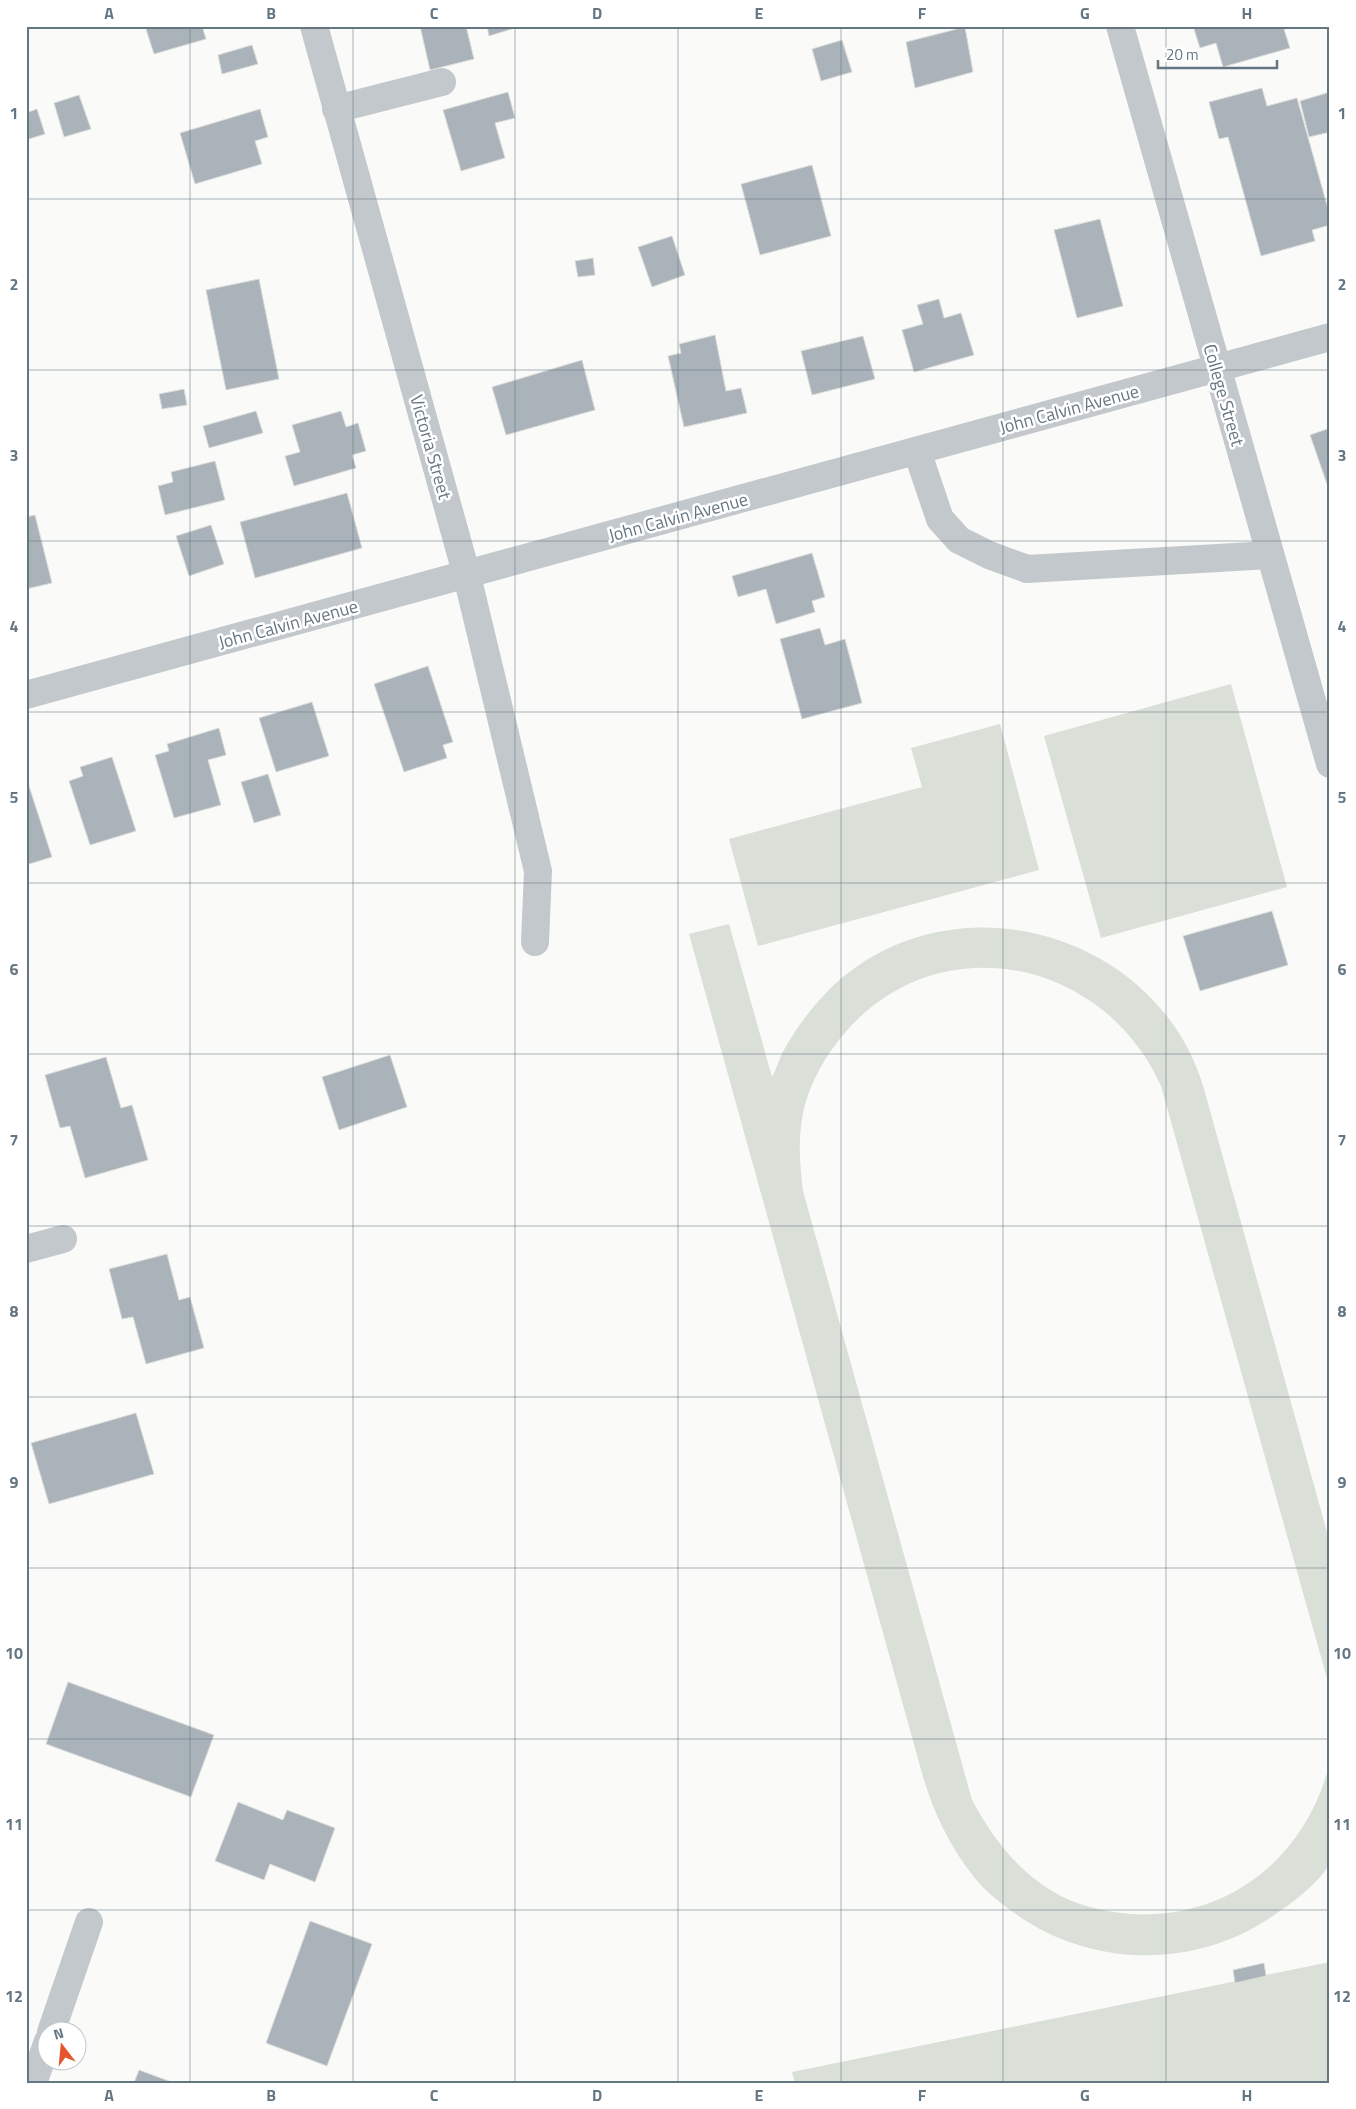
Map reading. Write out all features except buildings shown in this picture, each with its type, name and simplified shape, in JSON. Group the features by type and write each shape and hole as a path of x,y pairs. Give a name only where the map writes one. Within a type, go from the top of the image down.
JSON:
{"street":[{"name":"Victoria Street","path":"314,26 467,576 538,871 534,942"},
{"name":"College Street","path":"1120,26 1330,764"},
{"path":"336,108 442,82"},
{"name":"John Calvin Avenue","path":"26,695 467,576 1330,337"},
{"path":"917,451 940,520 959,540 989,555 1027,569 1270,556"},
{"path":"26,1249 63,1239"},
{"path":"54,2022 89,1922"},
{"path":"33,2083 38,2069"}],"shaded area":[{"path":"1231,684 1287,887 1101,938 1044,736"},
{"path":"1000,724 1039,870 758,946 729,839 922,787 911,748"},
{"path":"729,924 772,1077 782,1053 795,1032 820,999 835,984 884,951 937,932 993,928 1048,937 1099,958 1144,991 1180,1035 1204,1089 1330,1543 1330,1689 1161,1086 1135,1042 1100,1008 1060,984 1016,970 969,968 924,978 881,1000 843,1035 829,1054 817,1074 804,1107 800,1137 800,1164 803,1191 972,1800 980,1814 996,1839 1016,1862 1039,1882 1061,1896 1080,1904 1111,1912 1131,1914 1167,1913 1201,1906 1231,1893 1259,1875 1283,1853 1303,1826 1319,1796 1330,1762 1331,1853 1327,1867 1316,1882 1299,1897 1246,1932 1214,1945 1180,1953 1145,1955 1110,1952 1076,1944 1044,1931 997,1900 974,1877 948,1838 929,1796 920,1766 689,934"},
{"path":"1330,1962 1330,2083 795,2083 792,2072"}]}
